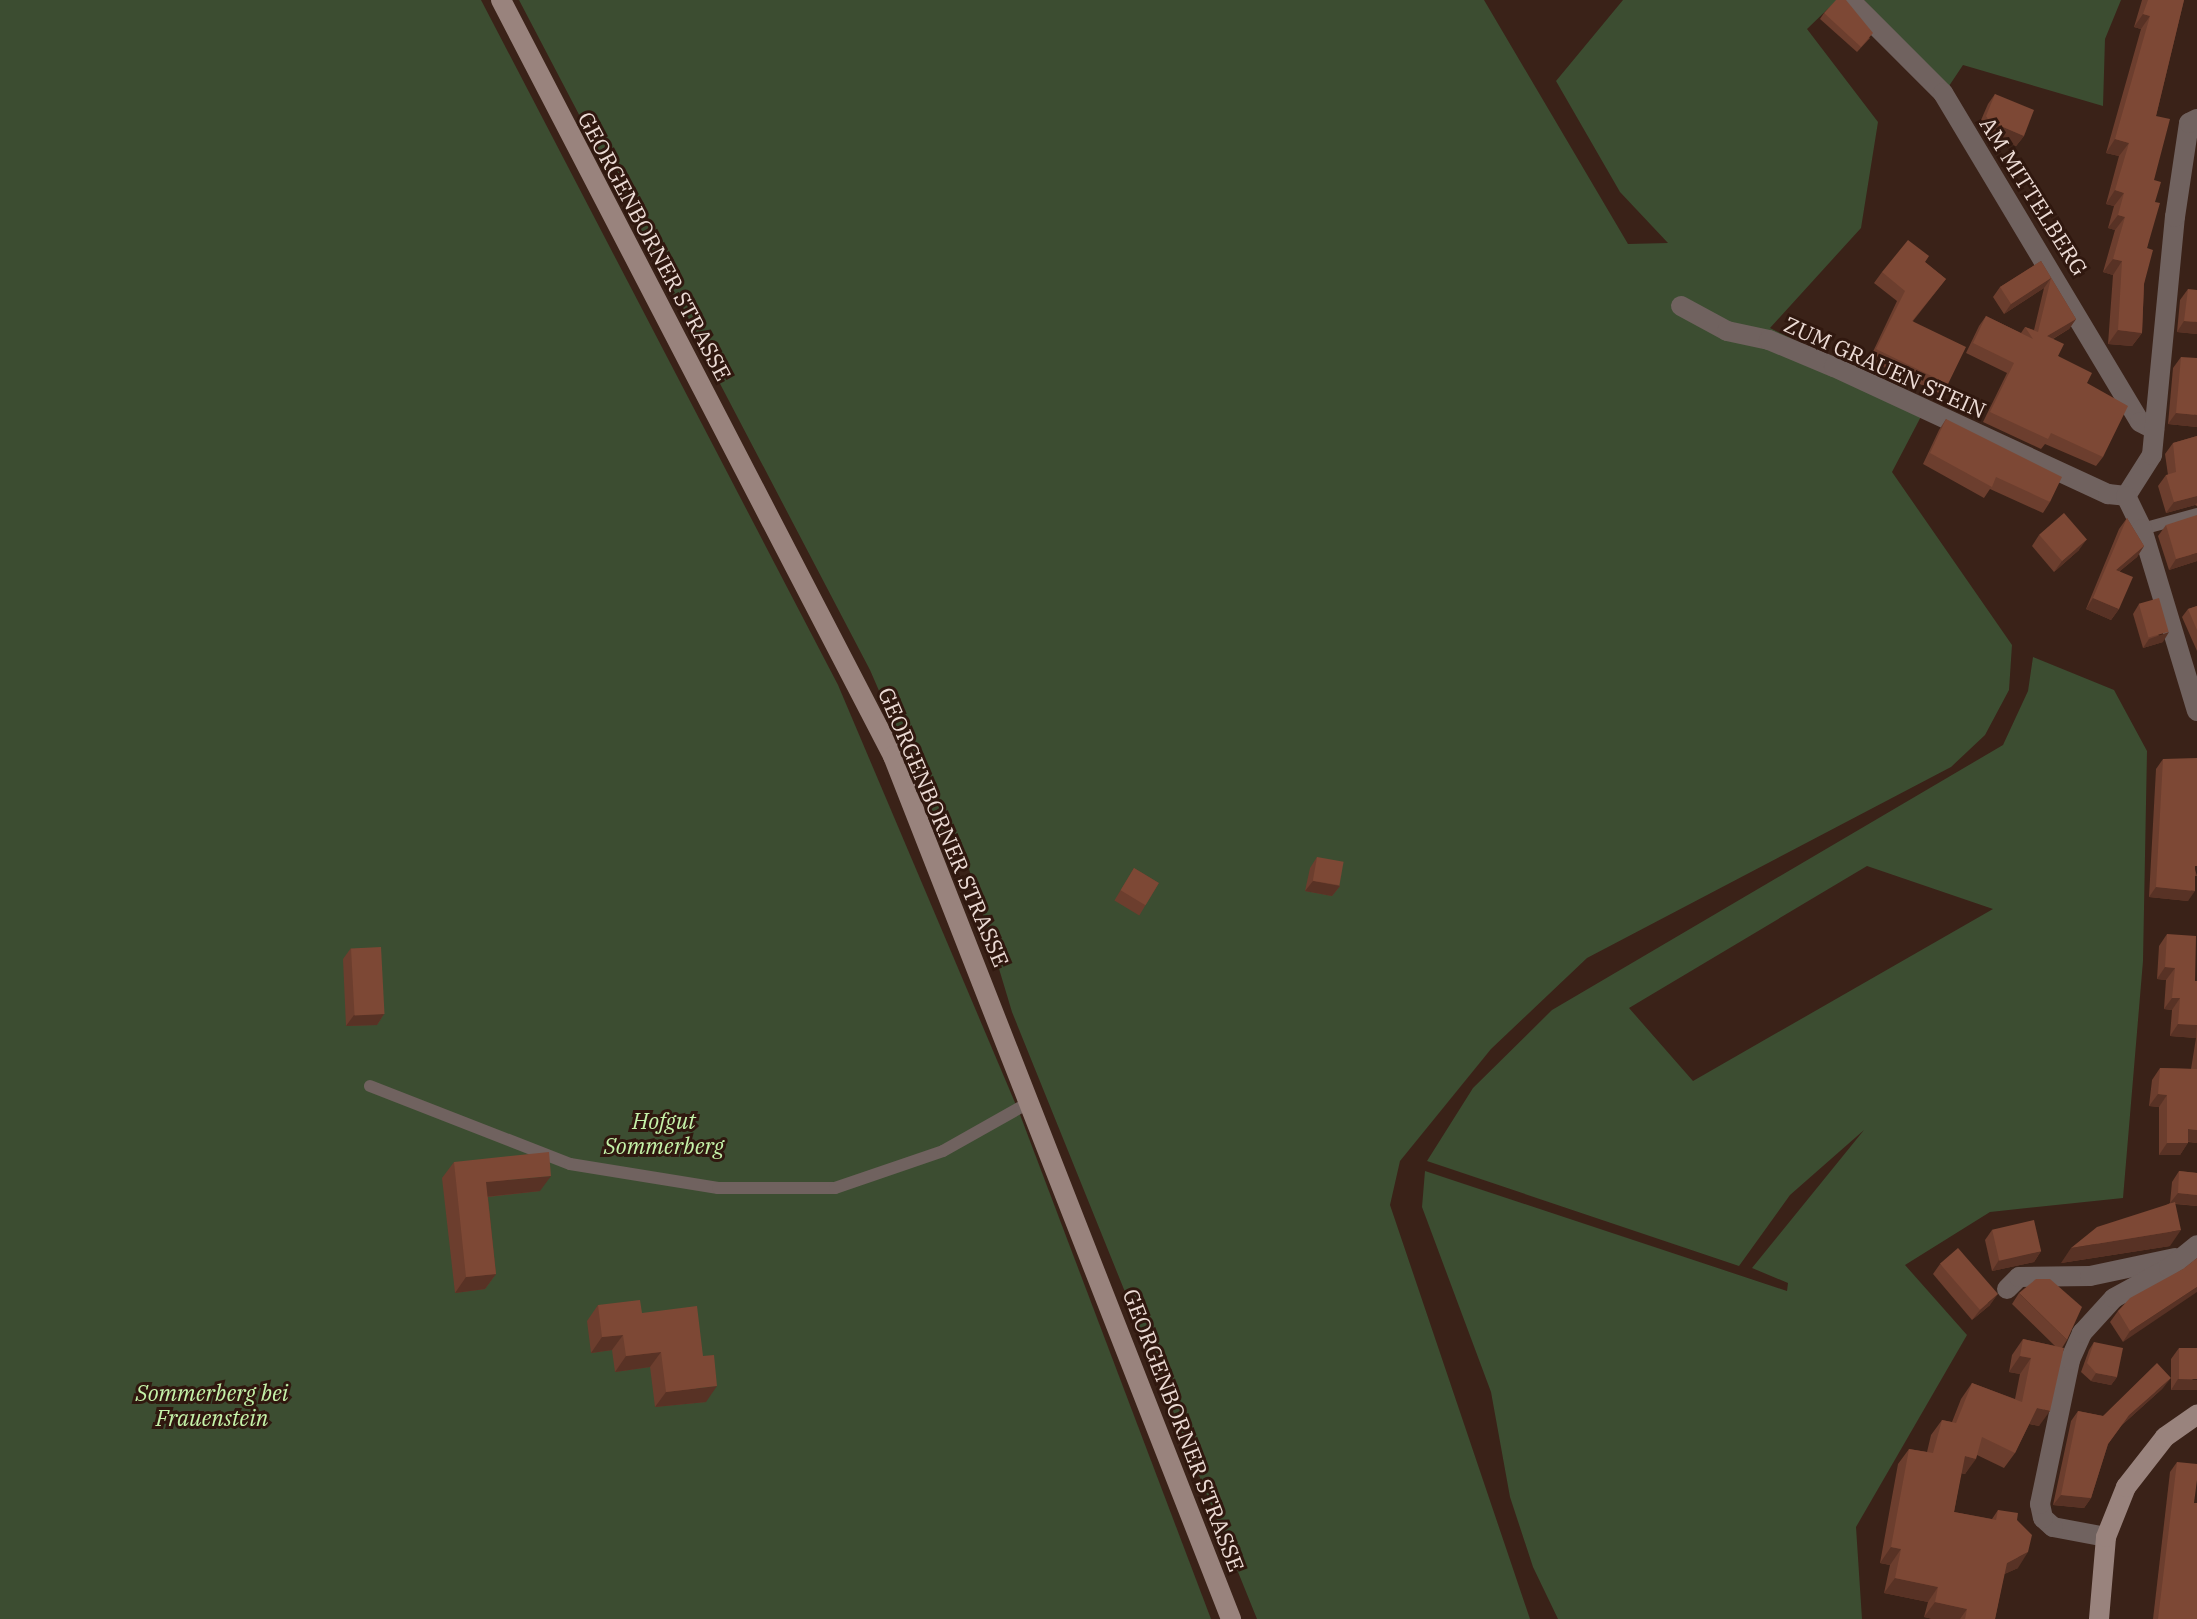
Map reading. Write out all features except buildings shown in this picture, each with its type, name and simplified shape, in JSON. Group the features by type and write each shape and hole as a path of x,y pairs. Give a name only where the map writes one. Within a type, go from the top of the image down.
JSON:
{"main road":[{"name":"GEORGENBORNER STRASSE","path":"501,0 893,756 1231,1619"},
{"path":"2099,1619 2106,1537 2141,1465 2165,1437 2197,1415"}],"street":[{"name":"AM MITTELBERG","path":"1852,2 1943,93 2140,422 2154,429"},
{"path":"2197,119 2189,123 2175,217 2152,455 2126,496 2142,529 2197,711"},
{"name":"ZUM GRAUEN STEIN","path":"1681,306 1727,331 1769,340 1834,367 2108,494 2126,496"},
{"path":"2007,1289 2019,1277 2090,1276 2190,1250"},
{"path":"2106,1537 2053,1527 2043,1518 2040,1504 2063,1384 2082,1333 2098,1314 2190,1250"}],"lane":[{"path":"2142,529 2197,514"},
{"path":"370,1086 570,1164 718,1188 835,1188 943,1151 1030,1102"}],"green space":[{"path":"0,0 481,0 838,685 1019,1112 1211,1619 0,1619"},
{"path":"519,0 1484,0 1628,244 1668,243 1620,192 1556,81 1623,0 1837,0 1807,29 1878,122 1861,228 1770,328 1927,405 1892,472 2012,645 2009,690 1985,735 1951,767 1587,958 1491,1049 1400,1161 1390,1205 1530,1619 1257,1619 1012,1012 960,839 942,836 870,670"},
{"path":"1864,0 2121,0 2105,39 2103,106 1963,65 1947,89"},
{"path":"2033,657 2114,690 2147,751 2143,961 2123,1198 1990,1212 1905,1265 1967,1335 1856,1527 1862,1619 1558,1619 1533,1567 1510,1497 1491,1392 1422,1207 1425,1171 1787,1291 1788,1283 1752,1268 1864,1130 1790,1195 1739,1266 1427,1161 1473,1088 1552,1010 2003,745 2028,691","holes":["1867,866 1993,909 1693,1081 1629,1008"]}],"park label":[{"name":"Hofgut Sommerberg","path":"664,1132"},
{"name":"Sommerberg bei Frauenstein","path":"212,1404"}]}
